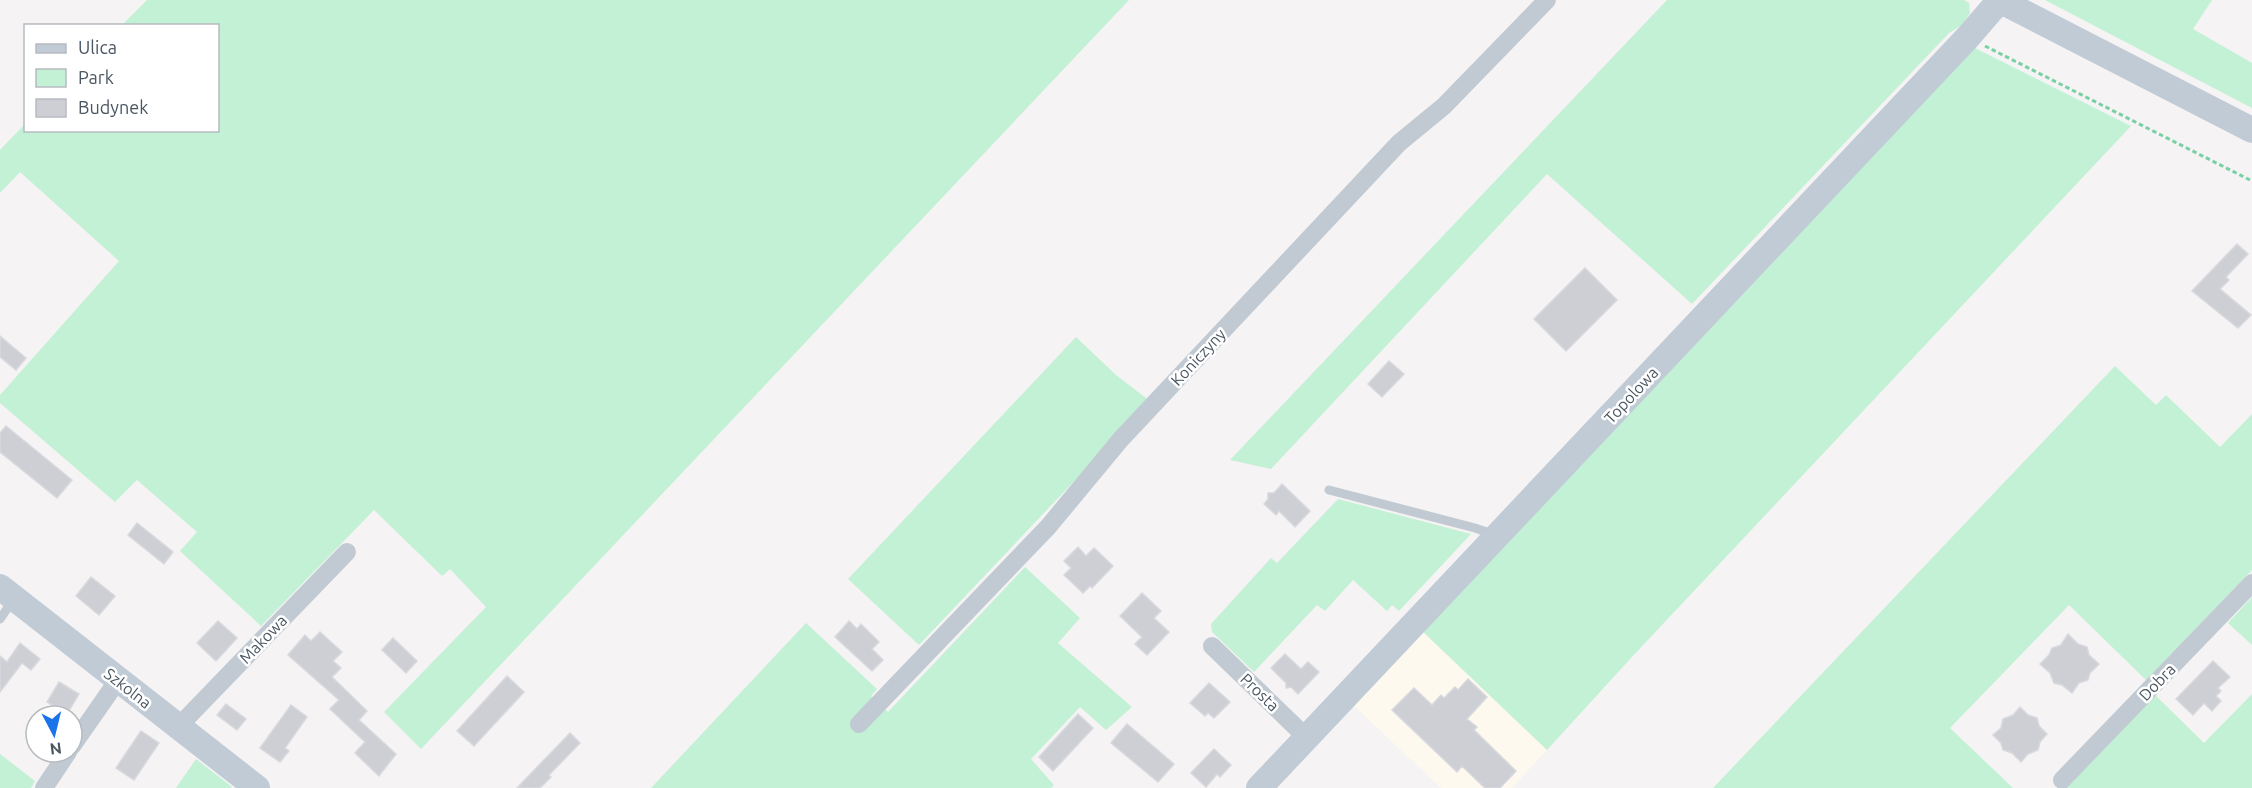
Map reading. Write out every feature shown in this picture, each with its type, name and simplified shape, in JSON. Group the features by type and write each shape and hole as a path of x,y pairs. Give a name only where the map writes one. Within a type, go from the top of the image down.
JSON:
{"street":[{"name":"Koniczyny","path":"859,724 1040,535 1121,440 1399,143 1444,106 1547,0"},
{"name":"Topolowa","path":"1259,788 2001,1"},
{"path":"2001,1 2252,130"},
{"name":"Makowa","path":"178,727 347,552"},
{"name":"Dobra","path":"2062,780 2252,583"},
{"name":"Szkolna","path":"5,601 118,680 257,788"},
{"name":"Prosta","path":"1212,646 1307,738"},
{"path":"84,729 118,680"},
{"path":"44,788 60,764"}],"lane":[{"path":"1329,490 1475,528 1497,536"}],"path":[{"path":"1968,37 2252,181"}],"shaded area":[{"path":"1420,629 1547,750 1512,788 1441,788 1350,702"}],"green space":[{"path":"147,0 1129,0 421,749 384,712 486,607 450,569 442,576 374,510 261,626 180,551 197,532 137,480 115,502 0,403 0,395 119,261 20,172 0,193 0,150 24,125 24,132 219,132 219,24 123,24"},
{"path":"1667,0 1964,0 1969,3 1970,13 1962,25 1949,33 1692,304 1547,174 1271,469 1230,460"},
{"path":"2045,0 2212,0 2193,29 2252,63 2252,108"},
{"path":"1971,46 2131,126 1547,750 1420,629"},
{"path":"1076,337 1116,375 1150,401 919,645 848,579"},
{"path":"2115,366 2156,405 2166,395 2220,447 2252,414 2252,570 2146,680 2069,605 1950,728 2013,788 1713,788"},
{"path":"1338,499 1471,534 1399,611 1392,605 1387,611 1353,580 1325,611 1317,605 1254,672 1212,632 1211,624 1271,558 1277,563"},
{"path":"1025,567 1080,618 1058,643 1132,707 1106,730 1080,707 1031,759 1054,785 1051,788 651,788 806,623 877,689 871,696 888,712"},
{"path":"2252,597 2252,645 2228,623"},
{"path":"2152,692 2204,743 2252,694 2252,788 2060,788"},
{"path":"0,754 35,781 31,788 0,788"},
{"path":"196,759 232,787 176,788"}],"building":[{"path":"2237,244 2248,254 2226,277 2229,280 2220,289 2251,315 2238,328 2192,291"},
{"path":"1585,268 1617,300 1566,351 1534,319"},
{"path":"0,336 26,358 16,370 0,357"},
{"path":"1389,361 1404,374 1382,397 1368,384"},
{"path":"6,426 72,480 57,498 0,452 0,433"},
{"path":"1282,484 1310,511 1295,527 1279,511 1276,515 1264,504 1268,499 1268,493 1274,493"},
{"path":"137,523 173,552 164,564 128,535"},
{"path":"1078,547 1086,556 1094,548 1113,566 1092,588 1090,586 1083,593 1064,575 1071,568 1064,561"},
{"path":"91,577 115,596 99,615 76,596"},
{"path":"1142,593 1161,611 1154,618 1169,632 1147,655 1135,644 1142,637 1120,616"},
{"path":"218,621 237,638 216,661 197,643"},
{"path":"849,621 857,629 861,624 879,642 872,649 883,660 872,671 835,637"},
{"path":"320,632 342,652 333,661 341,668 332,677 367,711 359,720 396,754 379,776 355,753 365,742 330,709 339,700 288,655 305,635 311,641"},
{"path":"2068,634 2078,644 2087,647 2089,655 2099,664 2090,673 2088,680 2079,683 2072,693 2062,685 2054,683 2050,673 2040,664 2052,648 2061,645"},
{"path":"393,638 417,661 406,673 382,650"},
{"path":"20,643 40,659 31,670 22,663 0,692 0,656 7,662"},
{"path":"1285,654 1301,669 1308,662 1319,672 1298,694 1291,687 1286,688 1286,683 1271,668"},
{"path":"2213,661 2230,677 2218,688 2221,691 2216,696 2221,701 2212,711 2204,703 2193,715 2176,699"},
{"path":"507,676 524,692 474,746 457,731"},
{"path":"1468,679 1487,697 1467,719 1477,727 1474,730 1516,771 1500,788 1485,788 1462,766 1457,772 1392,710 1414,688 1432,705 1441,695 1444,698 1455,687 1458,690"},
{"path":"59,682 79,694 73,704 47,702"},
{"path":"1209,683 1230,702 1214,718 1208,713 1205,716 1190,703"},
{"path":"226,704 246,719 237,730 217,715"},
{"path":"291,705 307,717 285,748 289,751 280,762 260,748"},
{"path":"2020,707 2028,715 2037,718 2039,726 2047,734 2040,742 2038,750 2028,754 2021,762 2012,753 2003,750 2001,743 1993,735 2001,728 2003,719 2013,715"},
{"path":"1078,714 1093,728 1053,771 1039,757"},
{"path":"1127,724 1174,764 1158,782 1111,743"},
{"path":"141,731 159,743 134,780 116,768"},
{"path":"570,733 580,743 549,775 551,777 540,788 517,788"},
{"path":"1214,749 1231,765 1220,777 1217,774 1206,787 1191,773"}]}
